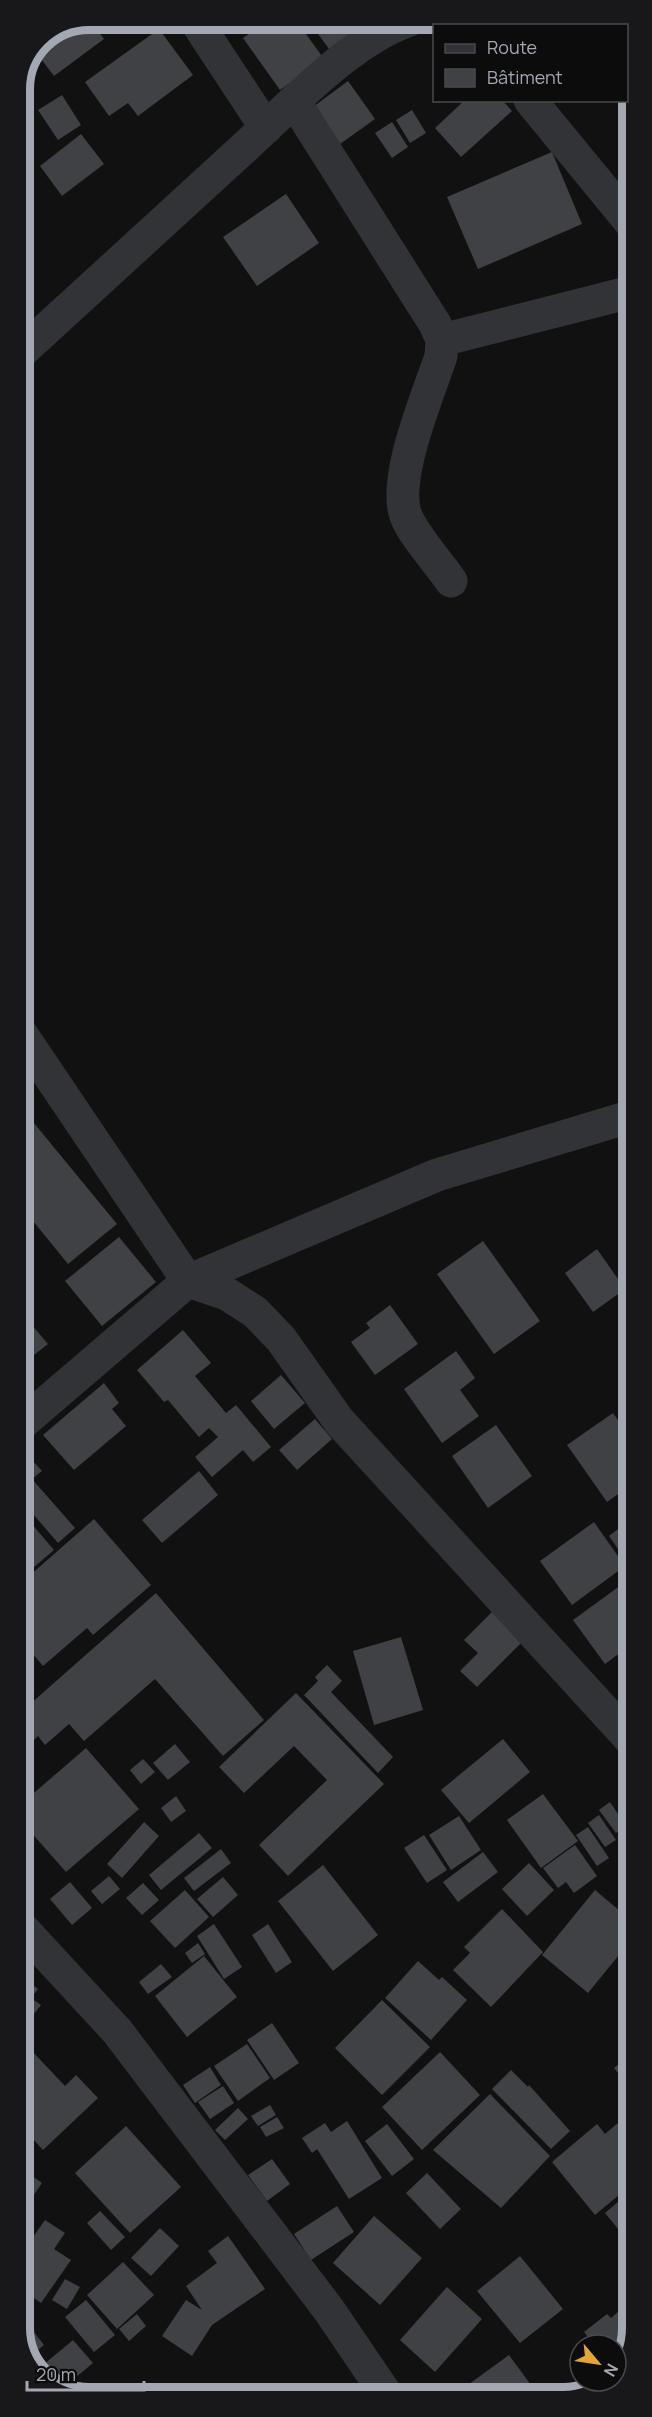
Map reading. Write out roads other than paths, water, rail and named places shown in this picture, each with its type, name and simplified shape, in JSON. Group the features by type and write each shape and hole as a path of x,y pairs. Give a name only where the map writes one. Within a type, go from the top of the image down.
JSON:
{"street":[{"path":"202,30 266,128"},
{"path":"30,344 294,101 384,30"},
{"path":"294,101 435,324 442,340 441,356 403,477 401,498 407,519 451,581"},
{"path":"532,102 622,212"},
{"path":"442,340 622,294"},
{"path":"30,1047 188,1281 227,1294 255,1312 282,1339 339,1421 622,1730"},
{"path":"30,1416 188,1281 436,1175 622,1119"},
{"path":"30,1937 117,2031 329,2310 381,2387"}]}
